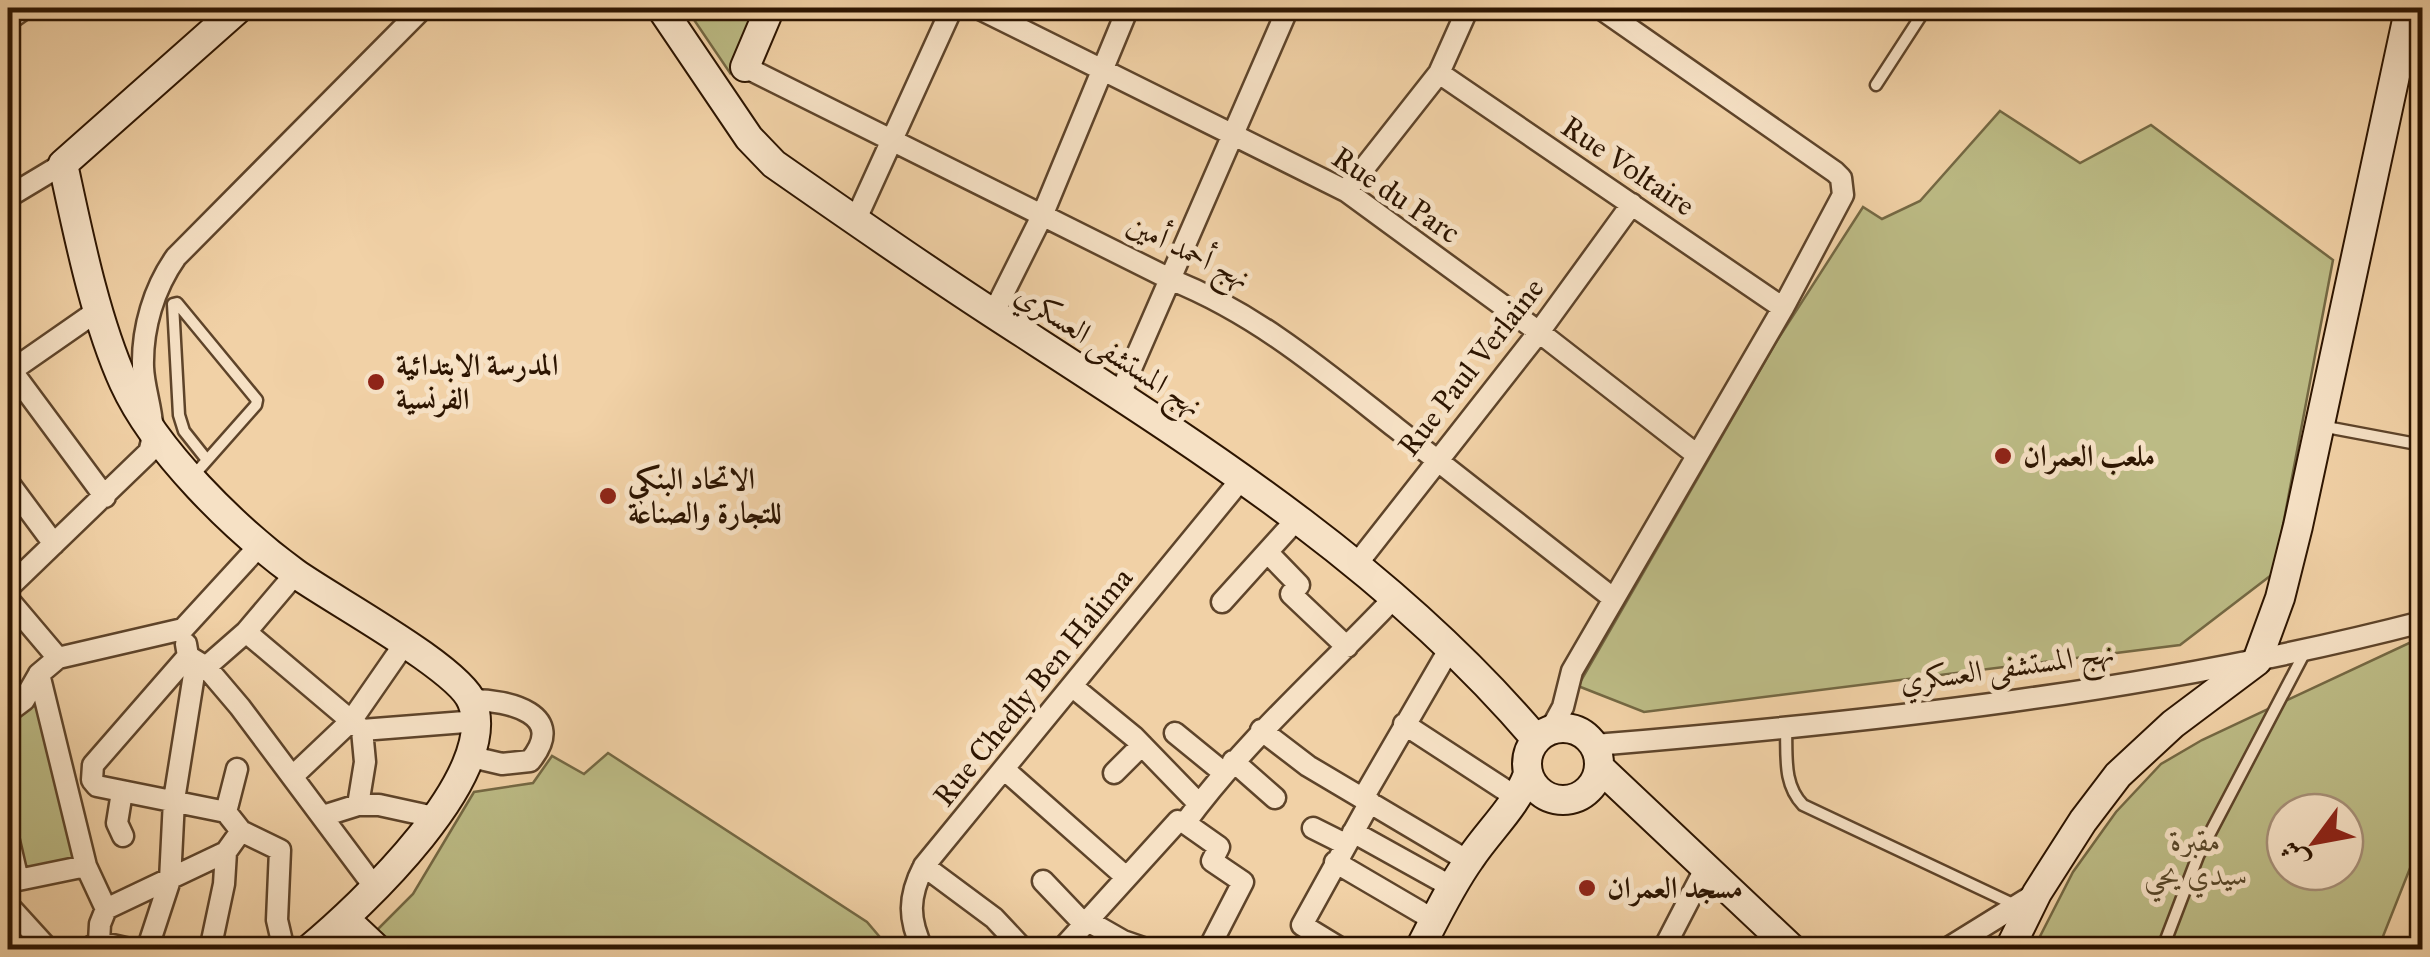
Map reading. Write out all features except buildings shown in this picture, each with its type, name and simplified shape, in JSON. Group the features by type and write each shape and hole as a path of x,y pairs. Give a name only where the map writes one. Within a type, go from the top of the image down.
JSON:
{"street":[{"path":"8,20 25,8"},
{"path":"8,198 63,164 239,8"},
{"path":"58,658 10,583 149,452 153,435 143,366 149,314 165,273 176,257 423,8"},
{"name":"نهج المستشفى العسكري","path":"661,8 749,138 774,164 993,314 1244,477 1356,565 1544,734"},
{"name":"نهج أحمد أمين","path":"770,8 746,67 1172,280 1216,297 1254,320 1614,600"},
{"path":"855,222 952,8"},
{"name":"Rue du Parc","path":"978,8 1346,191 1539,332 1697,455"},
{"path":"993,314 1042,216 1128,8"},
{"path":"1120,394 1288,8"},
{"path":"1346,191 1439,73 1468,8"},
{"path":"1419,950 1468,861 1524,786 1527,760 1563,707 1572,671 1783,308 1843,196 1840,178 1834,172 1600,8"},
{"path":"2009,950 2026,899 2118,776 2172,724 2257,661 2280,598 2407,20 2414,8"},
{"name":"Rue Voltaire","path":"1439,73 1783,308"},
{"path":"63,164 100,309 124,382 153,435 199,469 261,544 296,573 405,644 465,689 475,710 472,757 434,817 376,889 308,950"},
{"name":"Rue Paul Verlaine","path":"1356,565 1539,332 1632,204"},
{"path":"100,309 9,371 105,497"},
{"name":"Rue Chedly Ben Halima","path":"923,950 910,920 910,900 924,866 1244,477"},
{"path":"8,482 54,544"},
{"path":"1222,602 1297,519"},
{"path":"8,712 24,700 39,674 58,658 183,629 261,544"},
{"path":"1269,554 1299,585 1291,594 1347,647"},
{"path":"284,950 277,920 280,850 241,831 226,812 122,792 97,786 92,780 93,765 197,662 246,632 296,573"},
{"path":"1185,823 1228,766 1394,599"},
{"name":"نهج المستشفى العسكري","path":"1597,756 1958,708 2257,661 2422,622"},
{"path":"183,629 197,662 293,776 376,889"},
{"path":"246,632 357,725 365,762 358,804"},
{"path":"293,776 357,725 405,644"},
{"path":"1343,950 1302,925 1404,724 1450,648"},
{"path":"147,950 170,880 174,800 197,662"},
{"path":"39,674 86,866 106,909"},
{"path":"1072,687 1142,745 1199,804"},
{"path":"357,725 512,703 531,712 543,732 541,748 530,760 502,764 472,757"},
{"path":"1404,724 1524,786 1535,787 1560,800 1574,799 1595,782 1597,756"},
{"path":"1544,734 1575,729 1597,756 1793,949"},
{"path":"1262,730 1308,766 1468,861"},
{"path":"1174,733 1275,798"},
{"path":"1114,772 1142,745"},
{"path":"226,812 238,769"},
{"path":"1005,770 1126,877"},
{"path":"68,792 92,780"},
{"path":"122,792 117,823 124,836"},
{"path":"323,816 358,804 434,817"},
{"path":"1060,950 1178,821 1219,847 1212,861 1243,882 1208,950"},
{"path":"1313,828 1344,846 1434,920"},
{"path":"134,950 92,946 106,909 226,852 241,831"},
{"path":"8,837 12,884 86,866"},
{"path":"1344,846 1452,887"},
{"path":"210,950 224,884 226,852"},
{"path":"924,866 994,918 1024,950"},
{"path":"1663,950 1706,866"},
{"path":"1043,881 1086,922 1149,950"},
{"path":"1946,950 2026,899"},
{"path":"8,905 49,950"},
{"path":"345,920 378,950"}],"lane":[{"path":"1876,85 1926,8"},
{"path":"175,303 257,400 256,406 199,469 179,415 175,303"},
{"path":"2320,426 2422,445"},
{"path":"2162,950 2198,856 2306,650"},
{"path":"1786,729 1787,779 1803,805 2026,899"}],"green space":[{"path":"686,8 757,8 730,73"},
{"name":"ملعب العمران","path":"2000,111 2080,163 2151,125 2333,260 2274,573 2180,645 1644,712 1578,686 1778,339 1863,207 1882,219 1920,201"},
{"name":"مقبرة سيدي يحي","path":"2422,637 2422,838 2378,949 2033,950 2073,872 2116,812 2161,764 2202,740"},
{"path":"36,676 82,865 19,880 8,835 8,718"},
{"path":"608,753 867,922 890,949 383,950 369,938 413,894 474,792 533,783 552,756 584,774"}],"place":[{"name":"المدرسة الابتدائية الفرنسية","path":"376,382"},
{"name":"ملعب العمران","path":"2003,456"},
{"name":"الاتحاد البنكي للتجارة والصناعة","path":"608,496"},
{"name":"مسجد العمران","path":"1587,888"}]}
